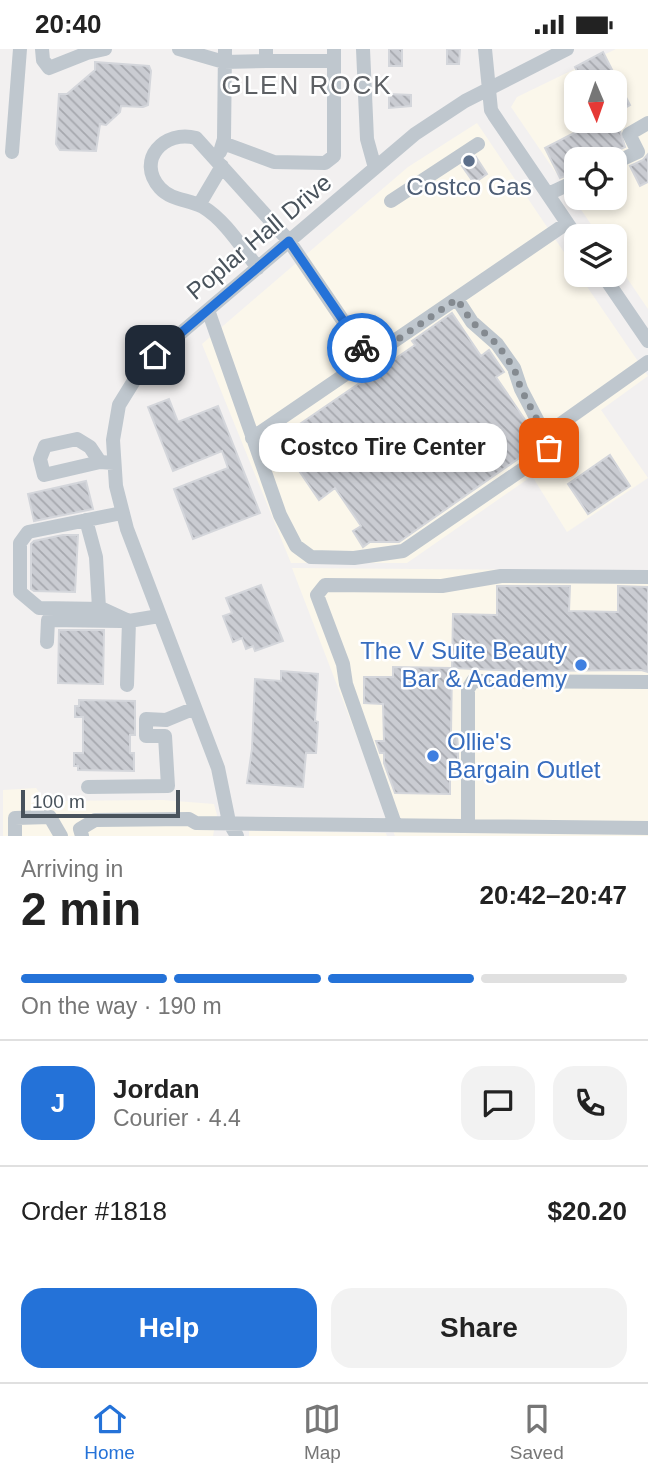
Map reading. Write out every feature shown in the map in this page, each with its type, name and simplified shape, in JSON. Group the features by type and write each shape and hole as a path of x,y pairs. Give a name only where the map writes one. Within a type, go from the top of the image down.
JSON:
{"street":[{"path":"12,152 20,49"},
{"path":"42,49 43,60 49,68 86,53 105,49"},
{"path":"179,49 224,55 334,55 334,156 325,163 274,162 223,143"},
{"path":"363,49 367,139 376,168"},
{"path":"253,438 567,223 494,115 488,88 485,49"},
{"name":"Poplar Hall Drive","path":"237,836 229,822 218,768 159,616 107,463 120,405 129,386 155,355 441,115 488,88 567,49"},
{"path":"199,205 219,163 223,143 224,55"},
{"path":"627,157 638,152 629,134 648,123"},
{"path":"258,268 219,220 199,205 176,199 159,187 150,170 153,155 165,141 188,135 196,138 289,241 369,359"},
{"path":"391,201 478,144"},
{"path":"548,194 564,187"},
{"path":"611,287 648,341"},
{"path":"208,310 280,515 296,546 311,557 355,558 403,551 539,458 549,448 545,435 526,401 514,368 497,344 472,322 457,299"},
{"path":"545,435 648,362"},
{"path":"122,513 28,532 20,543 20,592 39,608 99,608 129,621"},
{"path":"86,520 96,558 99,608"},
{"path":"395,824 346,684 343,664 317,595 325,585 442,586 502,576 648,577"},
{"path":"47,642 48,620 129,621 159,616"},
{"path":"127,685 129,621"},
{"path":"468,826 468,689 473,681 648,682"},
{"path":"88,787 168,786 165,736 146,736 146,719 166,720 195,708"},
{"path":"15,836 15,818 50,817 61,836"},
{"path":"82,836 80,829 95,820 189,819 196,829 229,822 373,830 395,824 468,826 499,831 648,828"},
{"path":"222,836 229,822"}],"shaded area":[{"path":"616,49 648,49 648,309 627,278 627,224 591,224 581,210 627,210 627,147 564,147 564,185 511,107 517,97 564,74 564,133 627,133 627,70 573,70"},
{"path":"477,123 564,252 564,287 587,287 648,376 601,410 648,478 567,532 532,476 407,563 291,563 202,344 408,167"},
{"path":"292,568 648,571 648,836 395,836"},
{"path":"36,788 46,801 163,800 214,804 217,815 213,836 3,836 3,790"},
{"path":"249,831 386,833 387,836 249,836"}],"building":[{"path":"389,49 402,49 402,66 389,66"},
{"path":"447,49 460,49 459,64 447,64"},
{"path":"603,52 612,70 576,70 575,67"},
{"path":"95,62 149,66 151,71 148,105 121,106 120,112 106,125 100,124 96,151 60,150 56,144 59,94 67,94 95,70"},
{"path":"389,94 411,95 411,106 389,108"},
{"path":"574,133 621,133 625,147 564,147 564,176 560,178 545,148"},
{"path":"648,154 648,182 640,186 630,166 643,160"},
{"path":"476,157 487,174 474,183 462,166"},
{"path":"452,313 481,356 489,350 504,372 496,377 532,430 538,445 399,542 370,542 363,547 353,531 361,526 335,488 319,500 289,456 306,445 294,428 415,345 412,341"},
{"path":"169,399 178,422 218,406 260,513 193,539 174,489 228,468 222,451 173,471 148,407"},
{"path":"610,455 630,486 588,514 568,484"},
{"path":"86,481 93,509 34,521 28,494"},
{"path":"63,535 78,535 75,592 34,591 31,589 31,544"},
{"path":"261,585 283,641 255,651 253,646 246,649 242,638 233,642 223,616 232,613 226,598"},
{"path":"497,586 570,586 569,611 618,612 618,586 648,587 648,672 452,668 453,614 497,615"},
{"path":"59,630 104,630 103,684 58,683"},
{"path":"393,667 452,668 451,733 457,736 458,766 455,776 450,776 450,794 395,793 384,763 384,753 380,753 376,741 384,741 383,704 364,703 364,677 393,677"},
{"path":"281,671 318,674 316,753 306,753 303,787 247,783 252,749 255,679 281,681"},
{"path":"79,700 135,701 135,735 130,735 134,771 78,770 78,766 74,766 74,753 83,753 83,717 75,717 75,706 79,706"}],"way so far":[{"path":"362,348 369,359 457,299 472,322 497,344 514,368 526,401 545,435 549,448"}],"place":[{"name":"Costco Gas","path":"469,161"},
{"name":"Costco Tire Center","path":"549,448"},
{"name":"The V Suite Beauty Bar & Academy","path":"581,665"},
{"name":"Ollie's Bargain Outlet","path":"433,756"}],"district":[{"name":"GLEN ROCK","path":"307,85"}],"route":[{"path":"155,355 289,241 362,348"}]}
